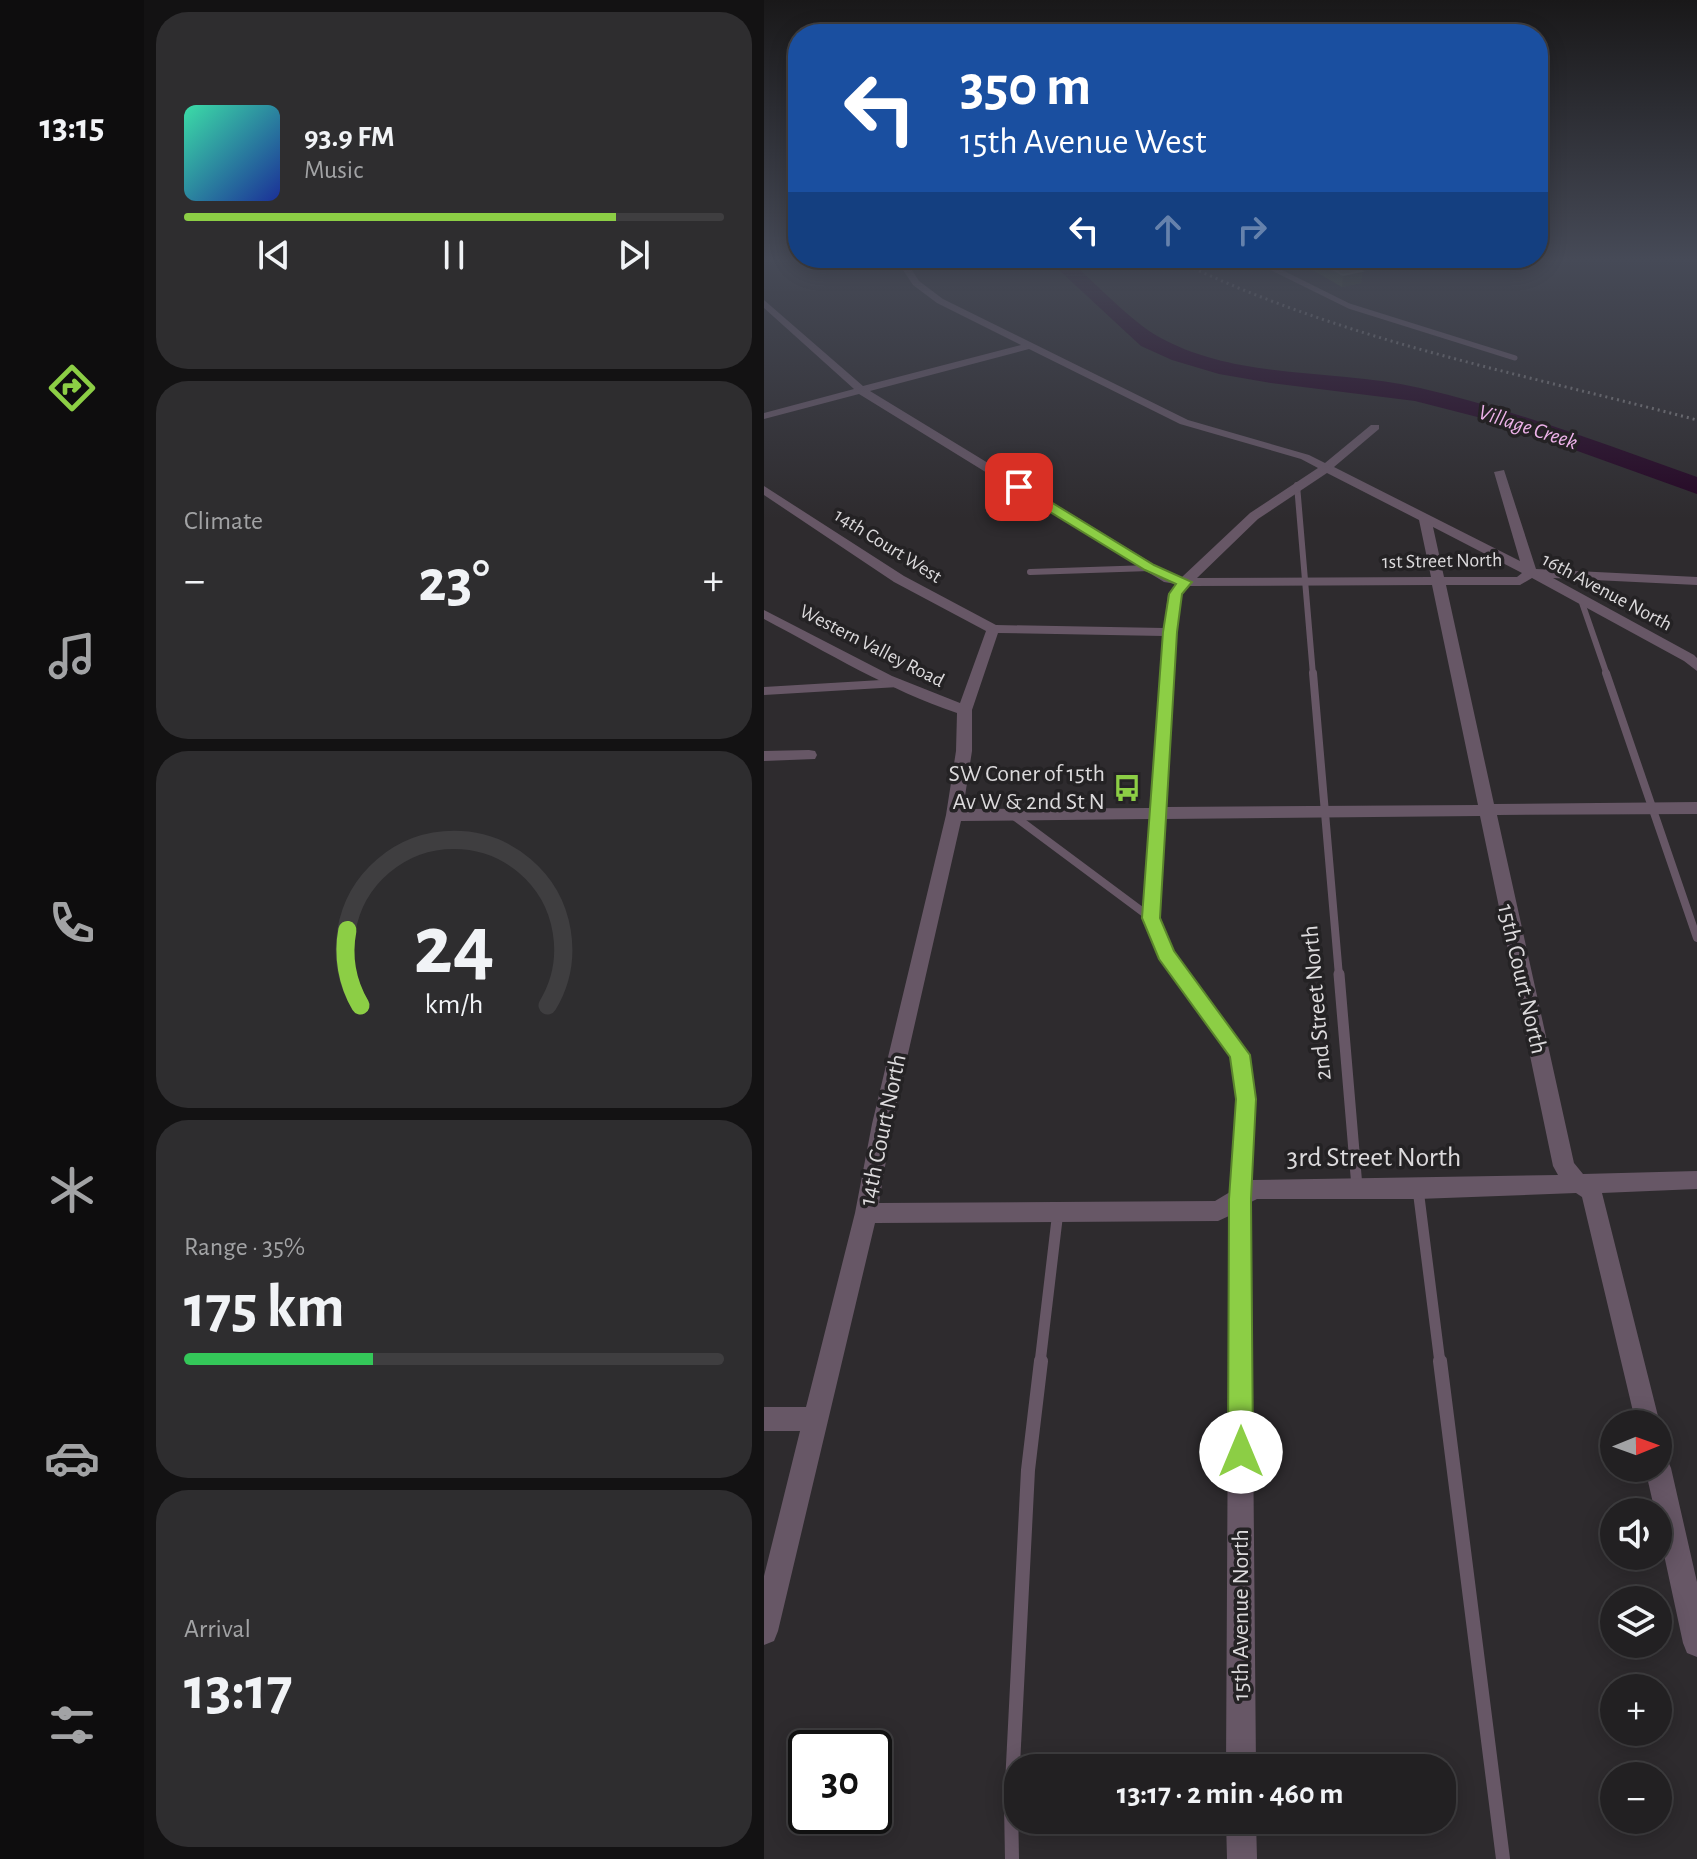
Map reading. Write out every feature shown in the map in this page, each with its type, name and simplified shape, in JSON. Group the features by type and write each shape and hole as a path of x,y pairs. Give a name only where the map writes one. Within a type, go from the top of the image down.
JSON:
{"street":[{"path":"810,345 862,391 1150,568 1169,579 1185,582 1254,516 1297,485 1315,477 1375,427"},
{"path":"764,416 1028,346"},
{"name":"16th Avenue North","path":"1028,346 1184,422 1305,457 1580,597 1694,661"},
{"path":"1500,472 1530,573"},
{"name":"14th Court West","path":"764,490 899,579 993,629"},
{"name":"15th Court North","path":"1425,520 1564,1166 1574,1180 1591,1192 1645,1410"},
{"name":"1st Street North","path":"1185,582 1520,581 1530,573 1697,581"},
{"name":"15th Avenue North","path":"1185,582 1175,594 1170,632 1151,918 1166,954 1240,1055 1246,1099 1240,1199 1241,1754"},
{"name":"Western Valley Road","path":"764,614 937,702 965,710"},
{"path":"993,629 1170,632"},
{"name":"14th Court North","path":"764,1631 866,1213 882,1124 954,815 964,751 965,710 993,629"},
{"path":"764,756 809,755"},
{"path":"954,815 1697,808"},
{"name":"3rd Street North","path":"866,1213 1218,1211 1254,1189 1418,1189 1697,1180"},
{"path":"764,1419 815,1419"},
{"path":"1661,1482 1697,1643"},
{"path":"1241,1834 1242,1859"}],"lane":[{"path":"1473,345 1515,358"},
{"name":"2nd Street North","path":"1297,485 1357,1189"},
{"path":"1030,572 1150,568"},
{"path":"1580,597 1697,938"},
{"path":"764,691 898,683"},
{"path":"1010,813 1151,918"},
{"path":"1418,1189 1503,1859"},
{"path":"1012,1859 1011,1804 1028,1470 1058,1211"}],"waterway":[{"name":"Village Creek","path":"1157,345 1219,367 1416,394 1506,417 1697,486"}],"railway":[{"path":"1405,345 1697,420"}],"place":[{"name":"SW Coner of 15th Av W & 2nd St N","path":"1127,788"}],"route":[{"path":"1019,487 1169,579 1185,582 1175,594 1170,632 1151,918 1166,954 1240,1055 1246,1099 1240,1199 1241,1452"}]}
